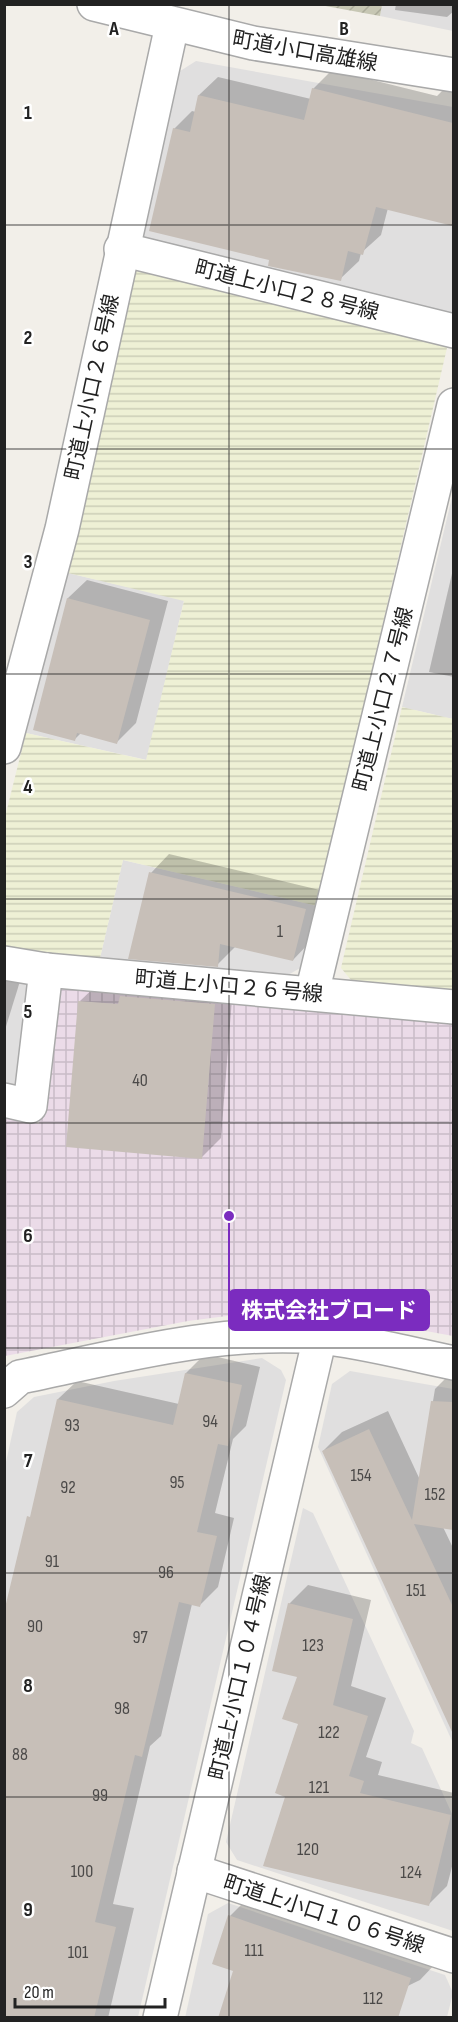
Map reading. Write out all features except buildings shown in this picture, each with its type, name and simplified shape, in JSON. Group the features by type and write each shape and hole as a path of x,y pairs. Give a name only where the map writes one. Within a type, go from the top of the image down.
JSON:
{"street":[{"name":"町道小口高雄線","path":"94,4 165,23 326,56 453,75"},
{"name":"町道上小口２６号線","path":"4,747 62,529 121,249 165,23"},
{"name":"町道上小口２８号線","path":"121,249 453,331"},
{"name":"町道上小口２７号線","path":"312,993 453,405"},
{"name":"町道上小口２６号線","path":"4,963 46,970 453,1007"},
{"path":"4,1100 30,1106 46,970"},
{"path":"4,1390 20,1377 160,1348 256,1336 320,1337 453,1363"},
{"name":"町道上小口１０４号線","path":"160,2018 320,1337"},
{"name":"町道上小口１０６号線","path":"194,1871 453,1956"}],"shaded area":[{"path":"382,4 380,16 320,5"},
{"path":"382,5 453,5 453,31 380,16"},
{"path":"196,61 453,107 454,315 145,242 140,236 177,73"},
{"path":"142,266 442,341 447,348 317,906 123,860 100,958 5,948 5,817 26,733 146,760 184,601 68,573 133,272"},
{"path":"453,493 453,719 402,707"},
{"path":"68,573 184,600 147,760 26,733"},
{"path":"402,707 453,719 453,990 351,980 341,968"},
{"path":"123,860 317,906 302,967 288,975 100,958"},
{"path":"4,979 32,985 19,1086 5,1082"},
{"path":"57,988 453,1022 453,1336 296,1307 188,1321 5,1356 4,1116 39,1124"},
{"path":"262,1358 281,1370 286,1380 138,2017 5,2018 4,1471 17,1412 34,1397 114,1381"},
{"path":"350,1371 453,1389 453,1743 318,1447 332,1384"},
{"path":"303,1508 313,1513 414,1731 411,1743 422,1748 453,1816 453,1931 237,1860 226,1842"},
{"path":"228,1903 445,1975 453,1993 447,2017 185,2018 208,1914"}],"place":[{"name":"株式会社ブロード","path":"229,1216"}]}
